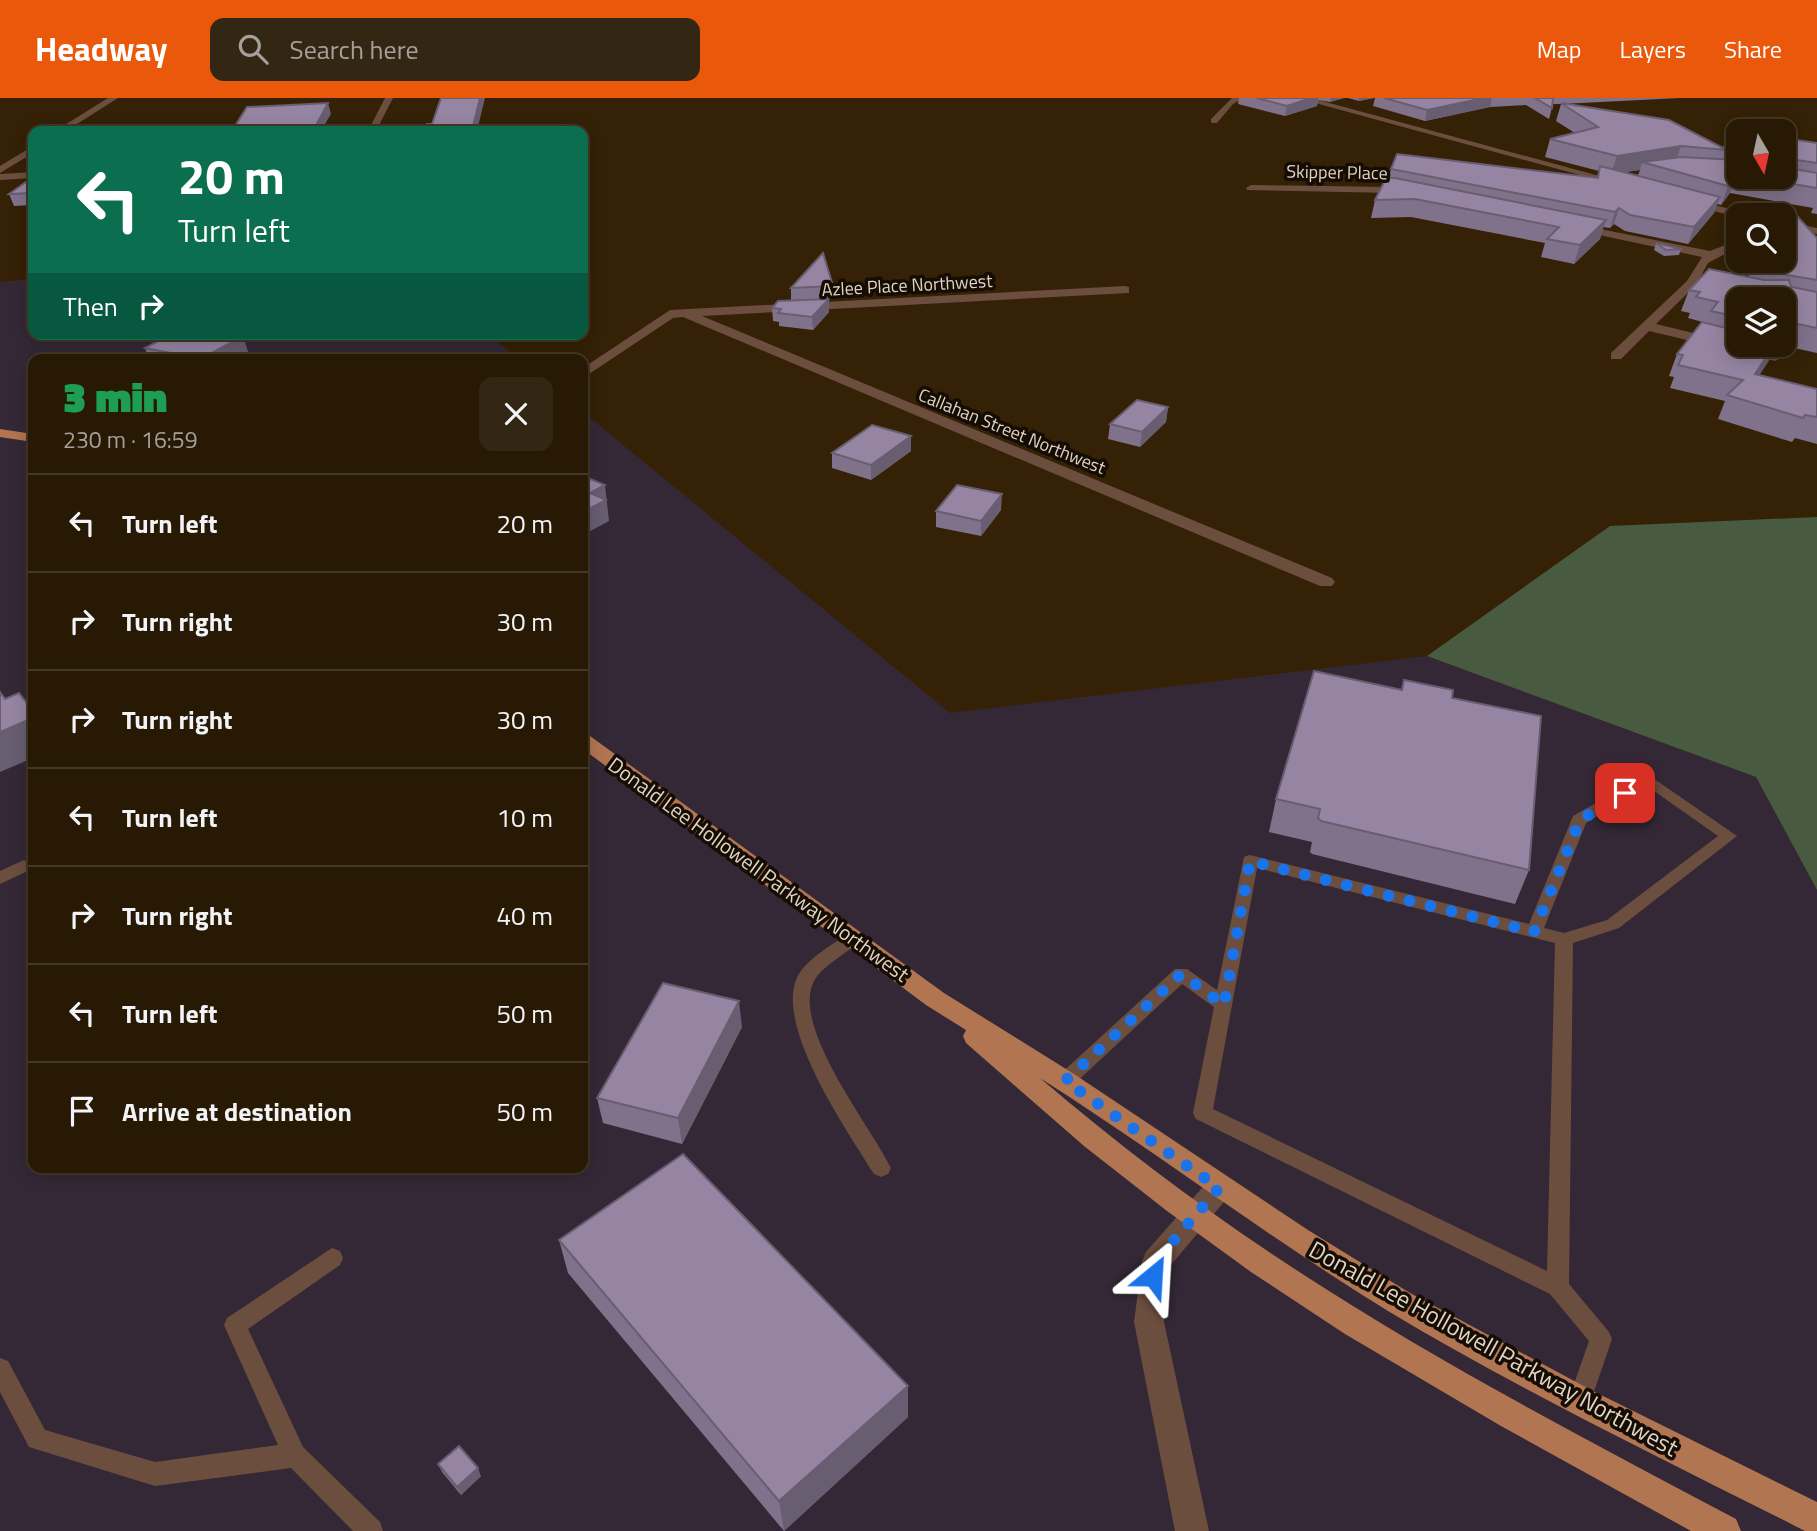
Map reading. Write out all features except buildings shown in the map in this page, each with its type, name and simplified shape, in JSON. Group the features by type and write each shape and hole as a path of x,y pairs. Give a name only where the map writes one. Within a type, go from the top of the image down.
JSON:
{"main road":[{"path":"0,433 28,437"},
{"name":"Donald Lee Hollowell Parkway Northwest","path":"588,744 934,999 1065,1081 1219,1188 1401,1302 1580,1401 1817,1519"},
{"name":"Donald Lee Hollowell Parkway Northwest","path":"934,999 1053,1106 1195,1216 1304,1292 1577,1453 1724,1531"}],"street":[{"path":"68,126 114,98"},
{"path":"375,126 389,98"},
{"path":"1214,121 1230,102 1239,98"},
{"path":"1301,98 1634,187"},
{"path":"1346,110 1370,102"},
{"path":"0,170 28,152"},
{"path":"1611,181 1634,174"},
{"path":"0,177 28,175"},
{"name":"Skipper Place","path":"1251,188 1392,190 1418,195"},
{"path":"1682,200 1726,211"},
{"path":"1564,225 1711,254"},
{"path":"1796,227 1817,231"},
{"path":"1616,356 1646,326 1698,284 1697,267 1711,254 1726,248"},
{"name":"Azlee Place Northwest","path":"588,371 670,314 1125,290"},
{"name":"Callahan Street Northwest","path":"684,313 1326,582"},
{"path":"1646,326 1726,345"},
{"path":"1192,1531 1149,1322 1156,1261 1219,1188"}],"lane":[{"path":"147,354 177,340"},
{"path":"1534,932 1580,820 1647,779 1729,836 1613,924 1564,939 1534,932 1250,861 1203,1113 1558,1287 1601,1339 1580,1401"},
{"path":"0,878 24,866"},
{"path":"853,938 805,979 798,999 820,1068 881,1168"},
{"path":"1558,1287 1564,939"},
{"path":"1065,1081 1181,974 1224,1005"},
{"path":"332,1258 235,1325 295,1455 370,1531"},
{"path":"0,1369 37,1439 155,1474 295,1455"}],"shaded area":[{"path":"28,279 28,340 495,340 512,354 28,354 28,1173 588,1173 588,416 950,713 1427,656 1756,777 1817,890 1817,1531 0,1531 0,282"}],"green space":[{"path":"1817,517 1817,890 1756,777 1427,656 1610,526"}],"route":[{"path":"1153,1276 1156,1261 1219,1188 1065,1081 1181,974 1224,1005 1250,861 1534,932 1580,820 1625,793"}]}
